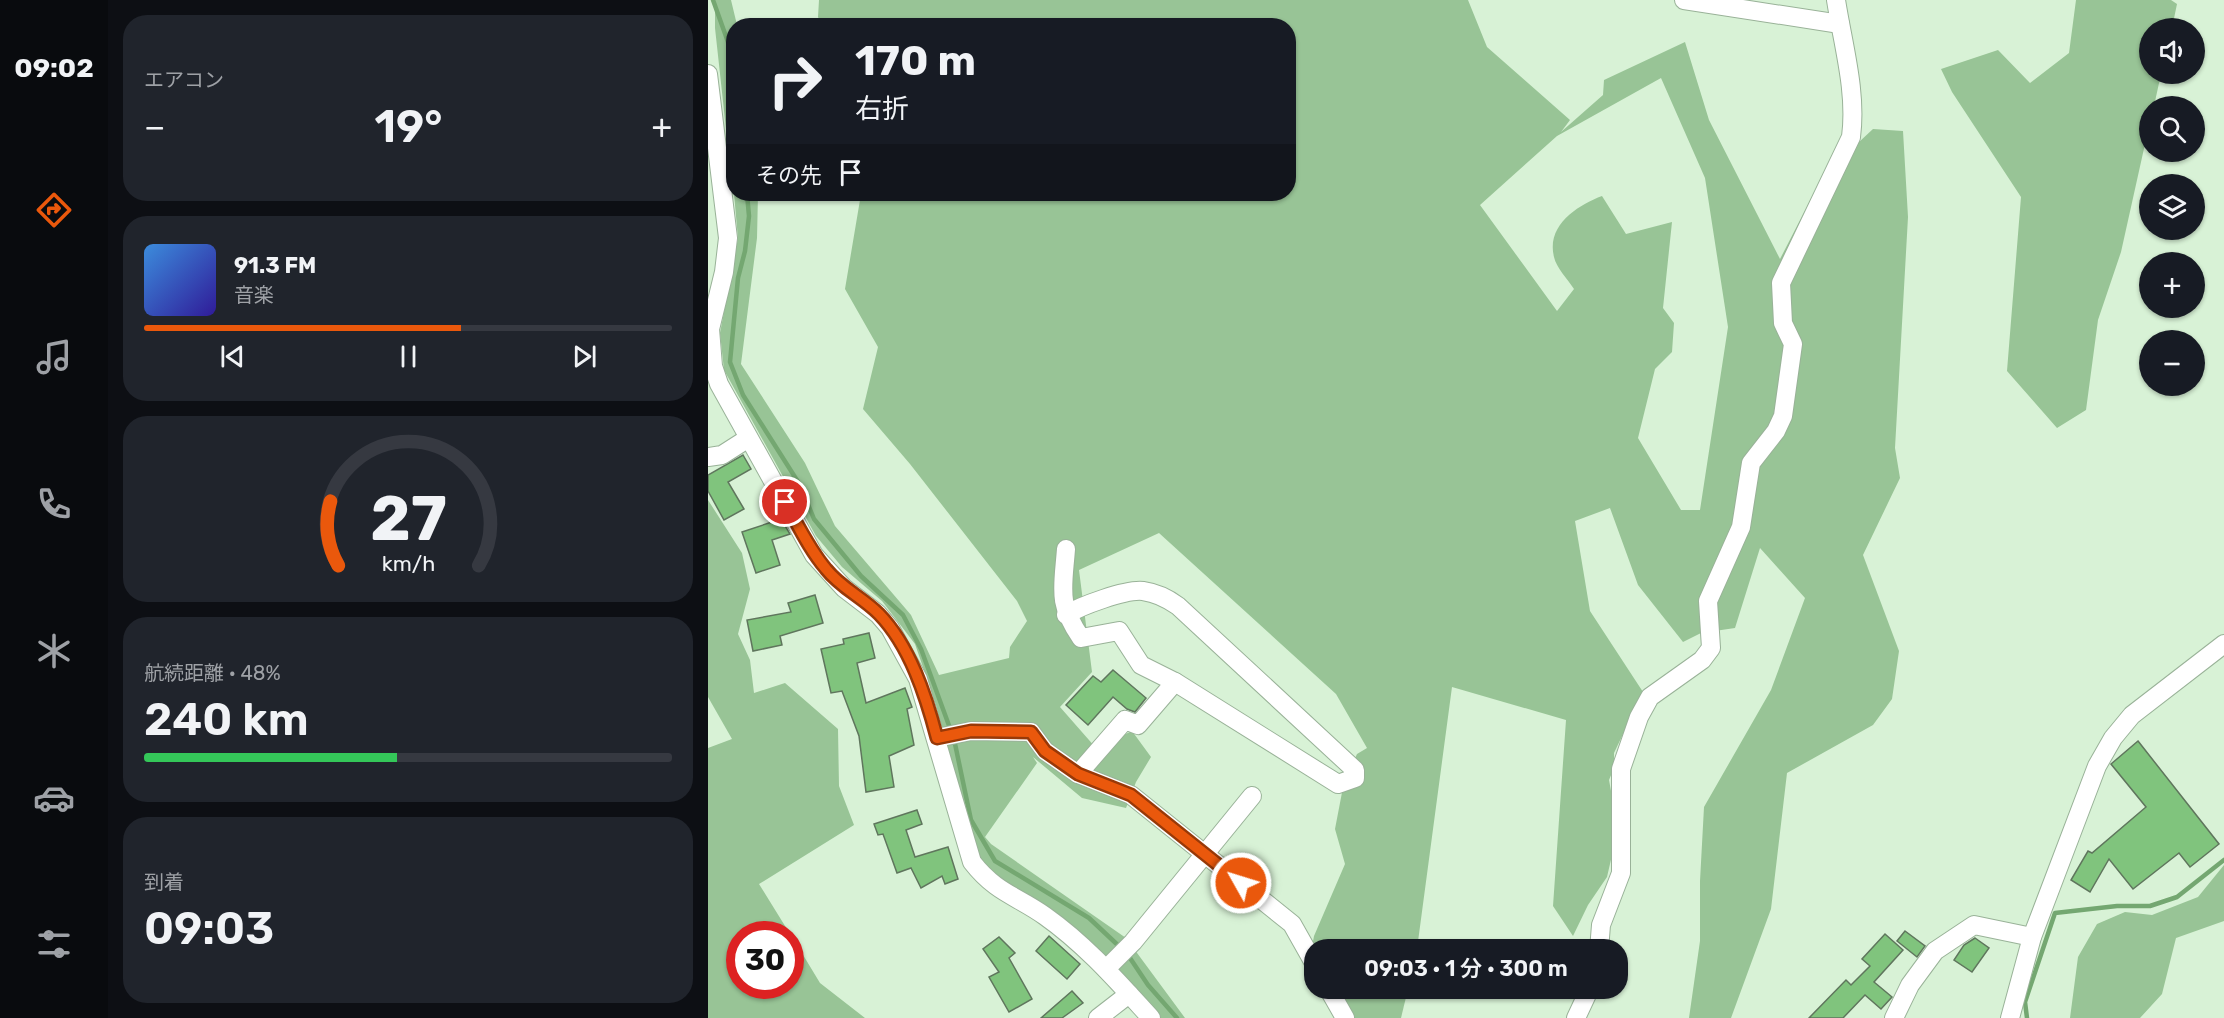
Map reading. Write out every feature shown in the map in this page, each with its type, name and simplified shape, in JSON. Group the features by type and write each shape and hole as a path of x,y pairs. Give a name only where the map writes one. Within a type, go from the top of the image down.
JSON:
{"street":[{"path":"1684,0 1840,24"},
{"path":"1600,939 1601,925 1621,873 1621,769 1639,717 1650,697 1702,660 1711,648 1708,602 1741,527 1751,463 1776,431 1784,416 1793,344 1783,323 1781,284 1851,137 1853,121 1850,86 1836,0"},
{"path":"708,74 728,238 724,272 710,328 713,366 727,403 814,555 844,588 878,614 890,628 918,679 972,862 994,886 1045,916 1106,969 1151,1018"},
{"path":"708,457 722,455 747,439"},
{"path":"1065,615 1081,606 1140,591 1160,594 1178,606 1347,762 1355,770 1356,778 1338,784 1175,682 1141,665 1119,631 1081,638 1065,615 1062,594 1066,549"},
{"path":"2010,1018 2032,937 2097,766 2113,738 2132,715 2224,644"},
{"path":"1078,774 1125,720 1138,725 1175,682"},
{"path":"937,738 971,731 1031,732 1045,751 1078,774 1131,795 1292,924 1304,945"},
{"path":"1106,969 1133,942 1252,796"},
{"path":"1894,1018 1910,985 1935,951 1974,925 2032,937"},
{"path":"1098,1018 1129,994"},
{"path":"1334,999 1345,1018"},
{"path":"1576,1018 1585,999"}],"green space":[{"path":"715,0 731,0 735,18 726,18 726,129 715,28"},
{"path":"819,0 1468,0 1487,47 1570,120 1561,132 1603,95 1604,80 1685,42 1709,120 1780,259 1813,195 1829,170 1873,129 1903,131 1908,217 1895,448 1900,478 1863,555 1899,651 1892,699 1873,725 1787,773 1771,909 1731,1018 1689,1018 1700,941 1704,807 1771,690 1805,598 1760,548 1735,628 1701,633 1683,642 1638,585 1610,508 1575,521 1590,611 1643,692 1614,753 1614,768 1609,780 1618,829 1607,877 1588,905 1573,936 1553,906 1566,720 1452,687 1418,939 1313,939 1345,864 1335,829 1344,782 1357,754 1367,748 1336,694 1159,533 1079,570 1092,672 1060,707 1096,748 1132,731 1151,757 1136,782 1126,808 1082,798 1033,757 1037,763 985,837 991,844 1126,938 1185,1018 1160,1018 976,860 936,705 915,644 882,601 842,567 816,536 724,370 720,333 738,238 735,201 758,201 757,238 741,364 805,463 835,526 911,615 939,675 1009,658 1010,647 1027,621 1017,601 910,464 863,409 878,347 845,289 860,201 1296,201 1296,18 818,17","holes":["1661,78 1705,178 1728,327 1700,510 1681,510 1638,438 1655,369 1672,352 1674,323 1663,308 1672,222 1626,234 1602,196 1574,211 1559,226 1553,246 1557,265 1574,289 1557,311 1480,205 1557,136"]},
{"path":"2076,0 2171,0 2177,4 2174,18 2139,18 2139,84 2159,84 2156,96 2139,96 2139,162 2141,162 2121,252 2098,320 2086,410 2057,428 2007,371 2021,197 1952,92 1941,69 1998,50 2030,83 2069,53"},
{"path":"708,500 742,553 750,589 738,634 750,660 754,693 785,683 838,729 839,786 854,825 759,884 782,921 726,921 726,999 804,999 804,957 820,983 865,1018 708,1018 708,748 732,739 708,697"},
{"path":"2224,865 2224,921 2176,938 2162,994 2140,1018 2070,1018 2078,957 2097,924 2125,912 2152,915 2198,897"},
{"path":"1326,999 1406,999 1401,1018 1338,1018"}],"building":[{"path":"743,455 751,469 728,482 744,509 724,520 708,491 708,475"},
{"path":"781,519 790,534 772,540 780,565 756,573 742,532"},
{"path":"815,595 823,623 780,636 782,645 753,651 747,620 791,612 788,603"},
{"path":"869,633 875,658 857,663 866,703 905,688 912,707 907,709 914,745 889,756 894,787 866,792 859,736 842,691 831,693 821,649 844,644 843,639"},
{"path":"1113,670 1146,698 1135,712 1127,709 1113,697 1088,725 1066,705 1093,676 1101,682"},
{"path":"2138,741 2219,844 2190,867 2179,853 2133,889 2109,859 2090,892 2071,880 2088,851 2092,853 2146,807 2111,764"},
{"path":"917,810 922,824 906,830 915,857 948,847 958,879 945,884 942,876 921,888 911,868 897,873 883,834 878,835 874,824"},
{"path":"1905,931 1925,946 1917,957 1897,941"},
{"path":"1885,934 1903,950 1874,982 1892,997 1881,1009 1865,995 1843,1018 1809,1018 1846,980 1851,985 1870,966 1862,959"},
{"path":"1049,936 1080,964 1067,979 1036,951"},
{"path":"999,937 1015,953 1009,958 1032,999 1009,1012 989,977 999,972 983,949"},
{"path":"1975,938 1989,948 1972,972 1954,960 1964,945"},
{"path":"1072,991 1083,1003 1062,1018 1041,1018"}],"waterway":[{"path":"713,0 726,36"},
{"path":"748,201 749,216 745,251 738,278 730,362 743,395 800,485 814,519 861,576 903,615 921,649 951,731"},
{"path":"954,739 971,820 995,861 1089,918 1122,949"},
{"path":"2027,1018 2025,1002 2055,913 2117,906 2150,906 2177,897 2224,860"},
{"path":"1128,955 1148,985 1177,1018"}],"route":[{"path":"785,502 814,555 828,572 844,588 878,614 890,628 918,679 937,738 971,731 1031,732 1045,751 1078,774 1131,795 1241,883"}]}
